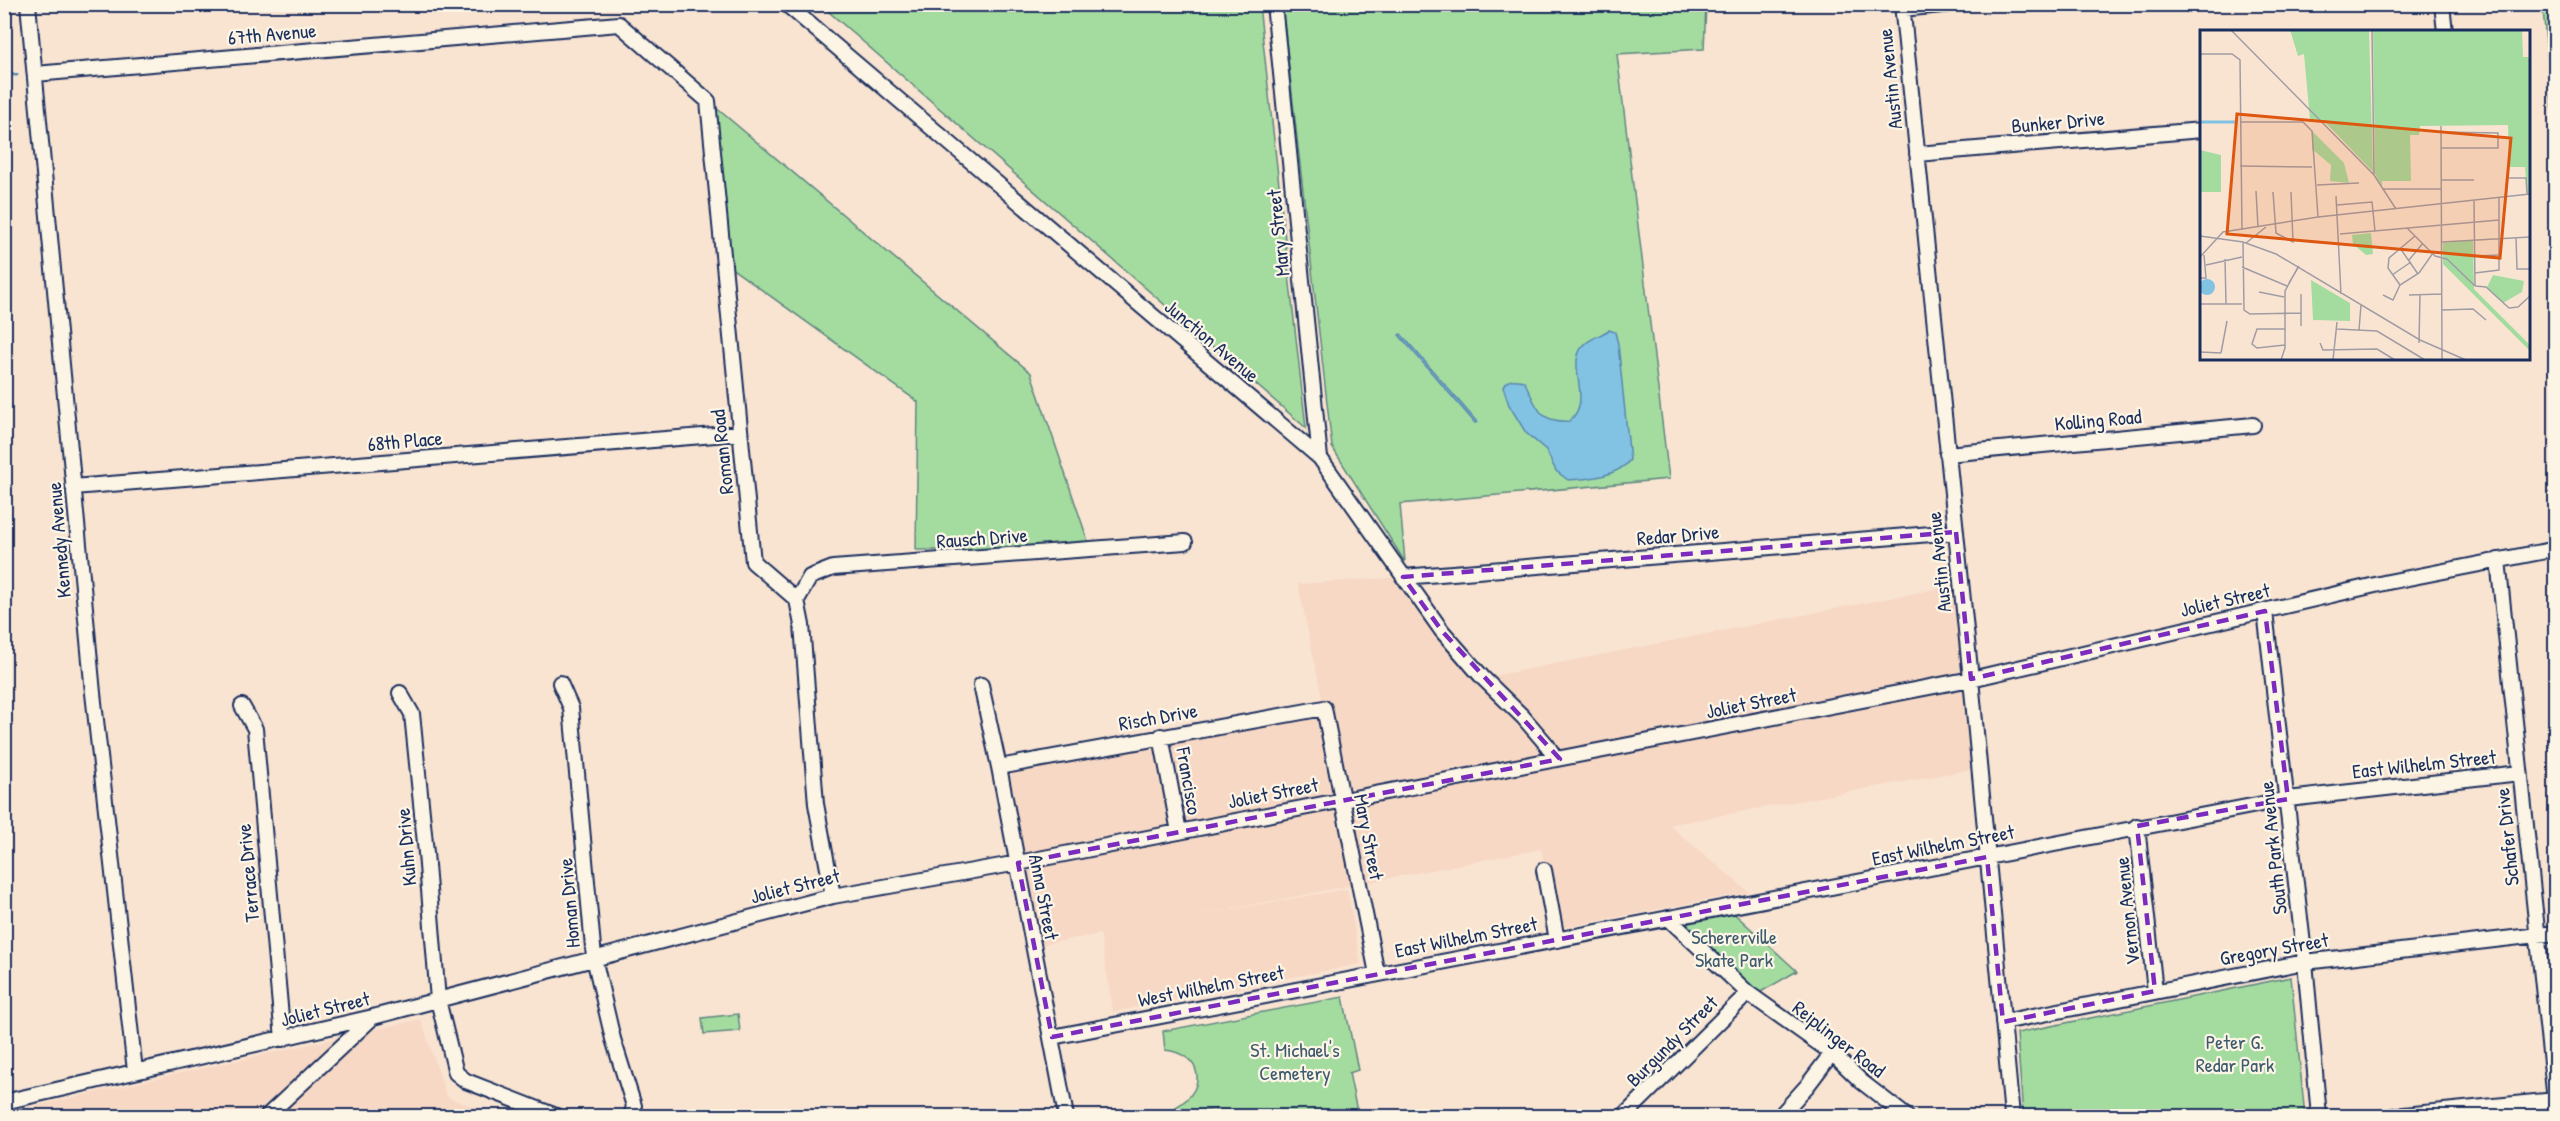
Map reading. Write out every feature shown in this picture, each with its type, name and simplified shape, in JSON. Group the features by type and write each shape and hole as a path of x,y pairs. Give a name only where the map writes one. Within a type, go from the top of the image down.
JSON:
{"street":[{"name":"Kennedy Avenue","path":"28,4 93,693 135,1071"},
{"name":"Junction Avenue","path":"786,4 1320,458 1442,631 1483,678 1523,717 1547,744 1556,759"},
{"name":"Mary Street","path":"1274,4 1320,458"},
{"path":"1902,7 1952,4"},
{"path":"2442,4 2445,30"},
{"name":"Austin Avenue","path":"1902,7 1971,679 2012,1116"},
{"name":"67th Avenue","path":"35,74 619,24"},
{"name":"Roman Road","path":"619,24 708,101 753,562 797,600"},
{"name":"Bunker Drive","path":"1917,154 2200,129"},
{"name":"Kolling Road","path":"1947,454 2253,425"},
{"name":"68th Place","path":"73,487 740,433"},
{"name":"Redar Drive","path":"1403,577 1956,532"},
{"name":"Rausch Drive","path":"797,600 810,577 833,568 1185,542"},
{"name":"Joliet Street","path":"4,1102 373,1017 833,896 1018,863 1971,679 2265,611 2556,549"},
{"name":"Schafer Drive","path":"2498,560 2556,1110"},
{"path":"797,600 802,625 816,804 833,896"},
{"name":"South Park Avenue","path":"2265,611 2288,799 2319,1116"},
{"name":"Homan Drive","path":"560,683 571,708 594,958 608,1019 634,1106 631,1116"},
{"name":"Anna Street","path":"981,685 1018,863 1066,1116"},
{"name":"Kuhn Drive","path":"400,693 412,714 438,1000"},
{"name":"Terrace Drive","path":"242,706 255,729 283,1039"},
{"name":"Mary Street","path":"1324,708 1377,974"},
{"name":"Risch Drive","path":"999,767 1324,708"},
{"name":"Francisco","path":"1161,736 1179,832"},
{"name":"East Wilhelm Street","path":"1377,974 2137,826 2288,799 2520,773"},
{"name":"Vernon Avenue","path":"2137,826 2155,991"},
{"path":"1544,870 1557,940"},
{"name":"Reiplinger Road","path":"1668,918 1748,993 1832,1053 1862,1082 1906,1116"},
{"name":"Gregory Street","path":"2003,1022 2305,962 2556,933"},
{"name":"West Wilhelm Street","path":"1052,1036 1377,974"},
{"name":"Burgundy Street","path":"1624,1116 1748,993"},
{"path":"438,1000 456,1073 466,1081 556,1116"},
{"path":"267,1116 373,1017"},
{"path":"1780,1116 1832,1053"},
{"path":"2394,1116 2555,1100"}],"highlighted area":[{"path":"1956,532 1971,679 2265,611 2288,799 2137,826 2155,991 2003,1022 1987,857 1052,1037 1018,863 1560,759 1442,631 1403,577"}],"shaded area":[{"path":"1403,577 1483,678 1955,585 1956,610 1971,679 1979,768 1669,825 1749,892 1555,929 1541,849 1194,916 1347,889 1361,964 1113,1012 1100,934 1034,946 999,767 1324,708 1298,584"},
{"path":"421,1019 447,1097 498,1116 5,1116 4,1113"}],"green space":[{"path":"821,5 1259,5 1306,428"},
{"path":"1282,5 1706,5 1704,49 1617,54 1669,479 1400,504 1405,562 1332,447"},
{"path":"2543,5 2555,5 2555,133 2543,10"},
{"path":"708,101 1031,373 1091,550 916,550 918,402 723,262"},
{"name":"Schererville Skate Park","path":"1727,907 1797,971 1752,997 1668,918"},
{"name":"Peter G. Redar Park","path":"2291,977 2305,1116 2023,1116 2017,1033"},
{"name":"St. Michael's Cemetery","path":"1343,997 1358,1070 1349,1073 1358,1116 1216,1116 1215,1109 1178,1116 1176,1107 1193,1091 1197,1083 1197,1074 1194,1065 1187,1058 1165,1050 1163,1031"},
{"path":"738,1014 740,1031 704,1034 702,1018"}],"water":[{"path":"1609,330 1615,332 1618,344 1630,460 1610,474 1568,480 1556,471 1546,450 1526,433 1509,405 1503,387 1512,380 1524,381 1539,411 1544,416 1558,421 1569,421 1576,413 1580,403 1577,372 1579,353 1586,343"},
{"path":"1401,334 1477,422 1475,423 1399,335"}],"waterway":[{"path":"4,74 17,75"}],"railway":[{"path":"660,4 664,11"}]}
